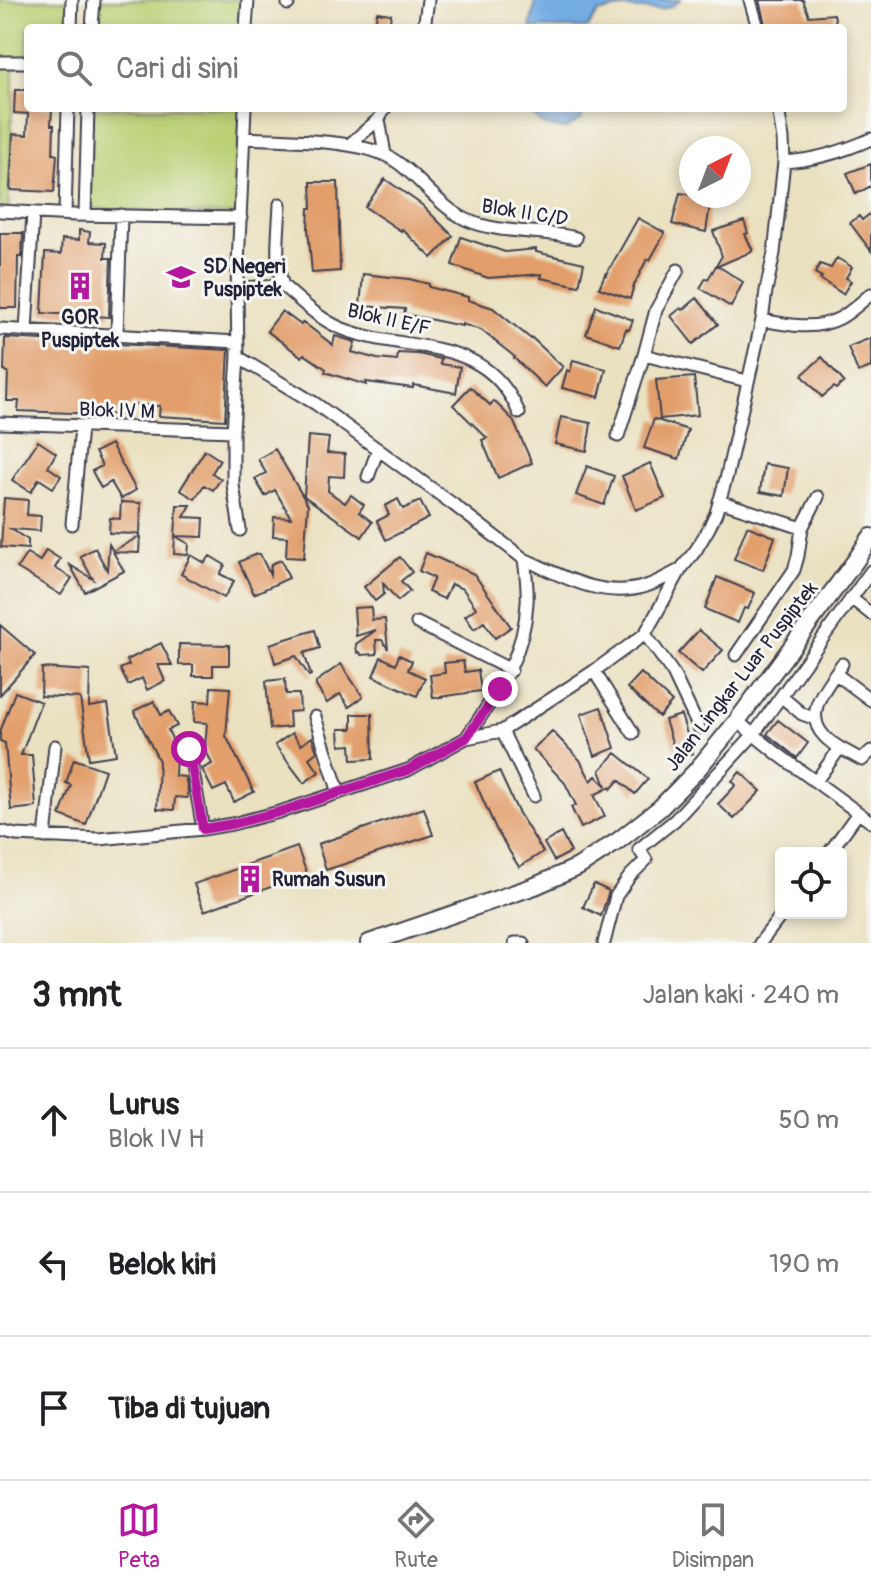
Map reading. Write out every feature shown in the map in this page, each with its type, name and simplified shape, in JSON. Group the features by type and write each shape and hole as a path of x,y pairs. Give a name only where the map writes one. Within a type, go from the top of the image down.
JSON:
{"main road":[{"name":"Jalan Lingkar Luar Puspiptek","path":"369,943 535,886 578,867 660,808 696,771 737,721 871,537"}],"street":[{"path":"71,24 72,0"},
{"path":"92,24 94,0"},
{"path":"246,24 248,0"},
{"path":"425,24 428,0"},
{"path":"750,0 757,24"},
{"path":"0,62 24,62"},
{"path":"65,214 68,112"},
{"path":"85,215 88,112"},
{"path":"240,530 233,485 233,431 245,112"},
{"path":"349,145 383,112"},
{"path":"0,831 16,835 99,839 203,829 283,811 408,770 466,738 502,731 645,634 681,569 709,528 719,501 762,320 779,214 784,162 779,112"},
{"path":"379,119 385,155"},
{"name":"Blok II C/D","path":"245,138 349,145 385,155 446,207 469,221 485,226 558,233 576,238"},
{"path":"784,162 812,160 871,139"},
{"path":"237,288 283,286 278,255 280,204"},
{"path":"0,211 241,218"},
{"path":"26,331 33,213"},
{"path":"117,334 121,215"},
{"path":"618,436 656,310 678,270"},
{"name":"Blok II E/F","path":"283,286 327,321 342,328 460,354 487,370 512,397 519,413"},
{"path":"762,320 790,325 819,324 838,319 871,294"},
{"path":"0,329 238,342"},
{"path":"644,355 747,381"},
{"path":"238,357 316,404 524,559 585,584 613,591 648,586 681,569"},
{"name":"Blok IV M","path":"0,423 233,431"},
{"path":"72,524 81,427"},
{"path":"368,477 378,449"},
{"path":"736,655 794,570 802,528 818,497"},
{"path":"719,501 802,528"},
{"path":"466,738 511,670 520,648 527,603 524,559"},
{"path":"605,943 616,896 646,860 639,849 675,820 754,734 871,571"},
{"path":"851,598 871,614"},
{"path":"417,623 511,670"},
{"path":"645,634 673,673 699,728"},
{"path":"871,700 839,669 819,697 814,713 824,736 840,748 862,760 871,751"},
{"path":"594,671 633,733"},
{"path":"782,697 802,714 816,719"},
{"path":"315,717 339,793"},
{"path":"737,721 871,822"},
{"path":"502,731 534,796"},
{"path":"45,837 55,746"},
{"path":"816,781 840,748"},
{"path":"189,749 203,829"},
{"path":"833,847 858,813"},
{"path":"760,943 778,919"},
{"path":"515,943 523,943"}],"green space":[{"path":"0,0 69,0 68,24 24,24 24,62 14,62 8,212 0,212"},
{"path":"97,0 246,0 245,24 96,24"},
{"path":"93,112 241,112 236,215 89,208"}],"water":[{"path":"536,0 680,0 661,9 621,8 598,13 591,24 531,24"},
{"path":"529,112 583,112 582,119 565,129 545,126"}],"building":[{"path":"759,0 803,0 809,16 834,14 836,24 765,24"},
{"path":"377,12 391,14 390,24 376,24"},
{"path":"15,90 24,90 24,112 52,112 53,154 57,155 54,192 10,190 13,134 27,135 28,114 14,113"},
{"path":"871,164 871,186 856,194 847,173"},
{"path":"385,179 422,205 453,236 432,258 402,229 365,207"},
{"path":"311,182 338,182 340,271 312,273 308,229 309,208 312,208"},
{"path":"679,197 679,208 710,208 706,232 672,224"},
{"path":"871,213 871,251 850,223 859,216 862,220"},
{"path":"638,218 665,233 650,260 647,259 630,299 599,288"},
{"path":"744,221 748,233 745,234 753,251 718,266 743,282 731,307 700,288 722,256 713,231"},
{"name":"GOR Puspiptek","path":"79,230 90,232 89,242 106,243 105,258 111,258 109,317 42,313 45,253 61,254 62,239 79,240"},
{"path":"0,233 23,233 22,257 18,257 17,308 0,308"},
{"path":"461,237 505,252 536,249 536,252 584,263 579,286 541,278 542,274 488,278 452,265"},
{"path":"837,258 852,267 846,278 851,281 843,294 815,273 820,264 831,268"},
{"path":"363,274 429,284 429,287 468,297 468,300 493,308 563,367 545,387 515,357 481,330 404,314 405,309 360,306"},
{"path":"697,298 718,324 693,344 671,316"},
{"path":"596,306 633,320 620,346 586,334"},
{"path":"282,311 301,325 303,322 333,345 335,336 355,342 352,352 397,361 398,353 418,354 441,359 440,364 460,367 456,393 413,385 413,388 366,382 366,385 325,372 326,369 304,354 302,357 267,331"},
{"path":"5,338 229,350 225,420 159,416 160,406 130,404 129,415 18,411 19,401 7,401"},
{"path":"871,338 871,367 858,372 848,347"},
{"path":"822,357 844,382 822,397 802,375"},
{"path":"573,360 606,369 599,397 562,388"},
{"path":"694,377 698,415 660,419 656,380"},
{"path":"470,387 490,405 494,401 513,420 532,463 498,478 482,440 487,438 453,405"},
{"path":"561,417 591,423 587,451 555,444"},
{"path":"654,419 688,430 679,459 644,448"},
{"path":"308,436 329,438 327,453 345,454 344,477 329,476 328,491 345,503 351,495 364,505 359,512 372,522 362,537 304,496"},
{"path":"38,441 56,453 48,467 61,476 53,488 39,479 31,492 12,480"},
{"path":"111,444 136,490 121,499 111,482 101,488 92,471 102,466 95,452"},
{"path":"275,449 308,505 304,558 286,557 287,537 273,536 274,517 291,518 275,490 265,496 255,479 266,473 258,459"},
{"path":"205,450 220,460 212,473 221,479 213,490 204,485 195,499 180,490"},
{"path":"650,463 665,498 636,510 622,476"},
{"path":"764,464 788,468 784,496 760,492"},
{"path":"587,466 614,476 604,505 576,495"},
{"path":"4,498 28,500 27,515 41,516 40,531 11,529 28,540 28,549 1,547"},
{"path":"398,499 403,509 420,501 429,518 386,540 377,521 389,515 385,506"},
{"path":"121,502 141,503 140,534 109,533 110,518 120,519"},
{"path":"177,505 191,505 184,517 204,518 203,537 175,536"},
{"path":"747,526 775,537 763,570 734,559"},
{"path":"140,536 139,553 113,552 124,571 85,592 70,565 93,579 80,556 95,548 107,570 109,544 113,551"},
{"path":"175,536 189,544 188,555 174,554"},
{"path":"46,550 60,559 55,568 72,578 61,595 17,568 27,553 40,561"},
{"path":"426,553 474,574 511,627 495,638 484,622 474,629 465,616 476,608 463,589 451,584 444,599 428,592 434,578 419,571"},
{"path":"260,554 270,575 271,564 281,560 289,578 254,594 239,562"},
{"path":"191,555 205,563 210,556 225,565 220,574 234,581 224,598 181,574"},
{"path":"400,557 412,572 401,581 410,591 398,601 383,583 384,594 375,601 364,587"},
{"path":"717,577 755,593 738,623 705,609"},
{"path":"371,607 372,620 385,619 388,649 382,640 376,640 377,654 361,655 357,653 356,644 376,630 356,636 354,608"},
{"path":"0,625 35,655 0,695"},
{"path":"315,630 320,648 304,653 311,675 296,656 275,663 270,644"},
{"path":"699,630 723,650 702,673 678,653"},
{"path":"161,643 172,665 158,665 165,681 147,690 142,678 128,685 120,669 129,665 127,660"},
{"path":"179,644 229,645 229,665 213,665 213,676 193,676 193,665 179,665"},
{"path":"399,655 412,661 408,670 425,678 417,696 373,676 381,657 396,664"},
{"path":"463,661 465,672 478,670 481,691 433,698 430,675 445,673 444,663"},
{"path":"341,664 363,697 349,707 340,694 327,703 316,686 316,682"},
{"path":"42,668 90,671 89,707 108,704 116,755 89,759 80,698 41,696"},
{"path":"641,673 672,702 659,717 627,688"},
{"path":"285,679 286,694 299,694 300,711 289,712 290,727 270,729 266,681"},
{"path":"211,687 230,688 226,736 254,792 234,802 226,785 213,791 202,769 212,764 205,748 207,723 194,722 195,701 210,702"},
{"path":"15,692 41,702 21,755 32,755 36,807 11,810 5,743 0,741 0,732"},
{"path":"154,701 161,715 169,711 177,726 168,730 176,748 175,776 185,777 188,790 187,798 175,797 174,810 157,809 159,761 134,711"},
{"path":"601,707 615,748 595,756 581,714"},
{"path":"352,714 372,714 373,759 352,760 351,745 340,746 339,729 352,729"},
{"path":"681,715 693,753 677,758 665,720"},
{"path":"778,720 808,743 797,758 767,734"},
{"path":"552,731 580,760 591,781 596,776 606,786 600,770 616,753 648,779 635,794 619,780 611,789 594,795 605,816 581,828 571,807 576,805 565,783 533,749"},
{"path":"292,733 301,745 312,737 317,752 309,758 319,772 304,783 275,745"},
{"path":"74,759 105,770 86,825 60,815 71,785 66,783"},
{"path":"499,771 517,810 543,852 519,867 496,829 475,782"},
{"path":"740,772 761,791 734,819 718,804 736,785 732,781"},
{"name":"Rumah Susun","path":"424,808 433,835 326,870 318,844"},
{"path":"561,833 571,852 554,861 544,843"},
{"name":"Rumah Susun","path":"297,847 307,874 204,911 194,884"},
{"path":"594,884 609,891 601,916 583,907"}],"place":[{"name":"SD Negeri Puspiptek","path":"181,277"},
{"name":"GOR Puspiptek","path":"80,286"},
{"name":"Rumah Susun","path":"250,879"}],"route":[{"path":"189,749 203,829 232,824 283,811 408,770 466,738 500,689"}]}
